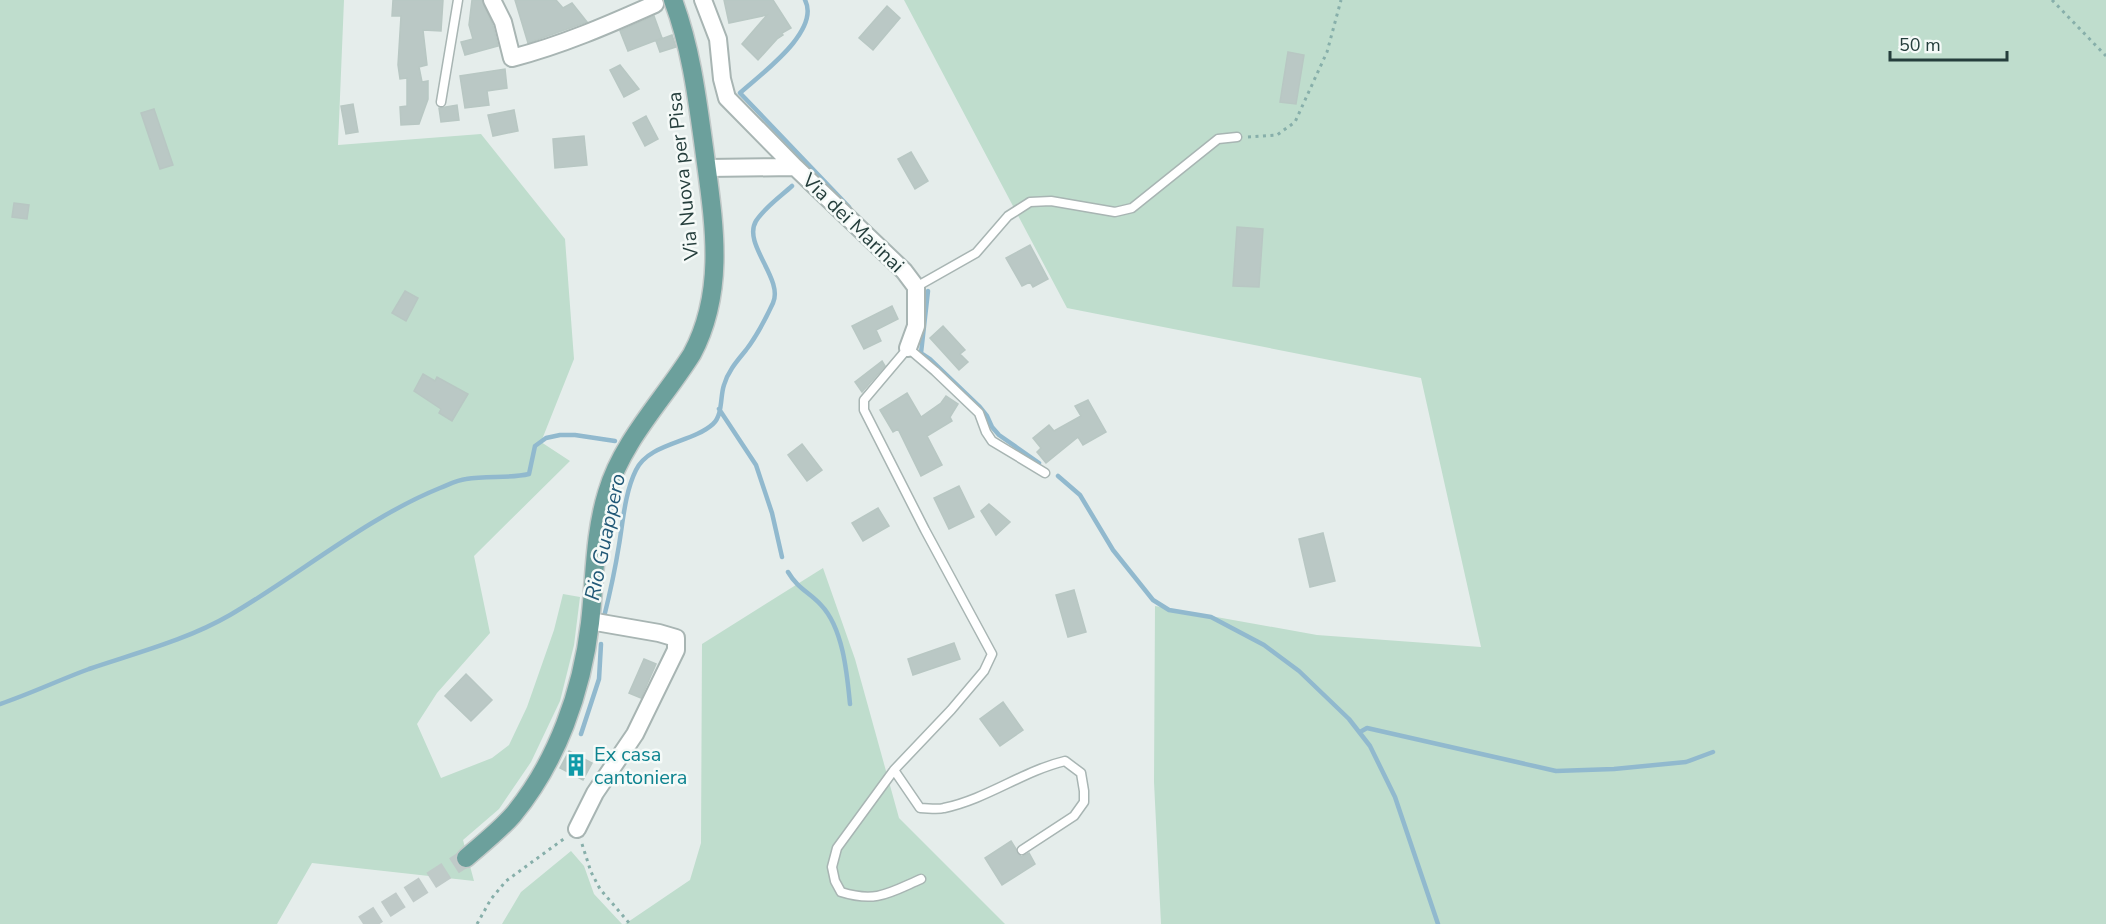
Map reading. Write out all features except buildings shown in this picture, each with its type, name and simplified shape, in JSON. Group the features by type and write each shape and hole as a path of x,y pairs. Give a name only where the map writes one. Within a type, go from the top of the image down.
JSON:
{"main road":[{"name":"Via Nuova per Pisa","path":"466,858 514,814 552,751 578,687 586,654 599,525 611,480 630,443 692,354 708,316 716,266 714,227 691,60 673,0"}],"street":[{"path":"492,0 503,22 512,58 598,30 655,4 653,0"},
{"name":"Via dei Marinai","path":"703,0 718,39 722,80 728,98 795,167 904,271 916,287 916,326 908,348"},
{"name":"Via dei Marinai","path":"707,168 795,167"},
{"path":"577,829 595,794 635,734 676,650 676,638 590,621"}],"lane":[{"path":"441,102 458,0"},
{"path":"916,287 976,253 1008,216 1030,202 1051,201 1115,212 1131,208 1218,139 1237,137"},
{"path":"921,879 879,897 859,898 841,892 835,881 832,867 837,848 894,770 971,687 984,671 992,654 930,540 864,410 864,400 908,348 979,413 992,441 1044,473"},
{"path":"894,770 920,808 942,809 985,795 1050,765 1065,761 1081,773 1084,802 1074,816 1022,850"}],"path":[{"path":"1237,137 1277,135 1295,122 1327,52 1341,0"},
{"path":"2052,0 2106,56"},
{"path":"477,924 491,899 506,881 577,829 591,872 600,889 630,924"}],"green space":[{"path":"0,0 344,0 338,145 481,134 565,239 574,359 541,442 570,461 474,556 490,633 437,693 417,724 441,778 492,758 509,745 527,707 554,630 563,594 580,597 574,645 560,701 531,762 499,809 463,840 474,881 312,863 277,924 0,924"},
{"path":"904,0 2106,0 2106,924 1161,924 1154,782 1155,606 1317,635 1481,647 1421,378 1067,308"},
{"path":"823,568 855,659 899,818 1005,924 625,924 690,880 701,843 702,644"},
{"path":"571,851 584,866 594,894 622,924 502,924 521,892"}],"waterway":[{"name":"Rio Guappero","path":"805,0 808,12 805,25 797,38 774,63 740,93 849,207"},
{"name":"Rio Guappero","path":"604,617 632,479 642,461 651,454 704,430 716,420 728,375 764,321 775,294 773,283 754,240 753,230 759,216 792,186"},
{"path":"928,291 921,353 979,406 999,435 1039,463"},
{"path":"719,409 756,465 772,513 782,557"},
{"path":"0,704 214,624 386,515 456,481 529,474 535,446 546,438 575,435 615,441"},
{"path":"1058,476 1080,495 1113,550 1153,600 1169,610 1211,617 1264,645 1299,671 1349,719 1370,746 1395,797 1438,924"},
{"path":"788,572 821,605 834,626 843,652 850,704"},
{"name":"Rio Guappero","path":"581,734 599,679 601,644"},
{"path":"1360,732 1367,728 1556,771 1614,769 1686,762 1713,752"}],"tunnel":[{"path":"363,924 466,858"}],"place":[{"name":"Ex casa cantoniera","path":"576,765"}]}
